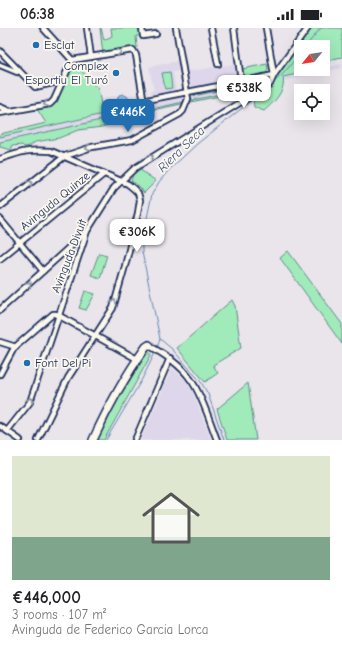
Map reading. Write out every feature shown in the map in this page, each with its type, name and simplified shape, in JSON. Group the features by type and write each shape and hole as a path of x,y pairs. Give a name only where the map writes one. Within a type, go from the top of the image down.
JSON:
{"main road":[{"path":"93,440 104,416 137,359 146,347 149,345 150,346"}],"street":[{"path":"43,28 72,60"},
{"path":"87,28 91,57"},
{"path":"142,28 143,36 156,34"},
{"path":"0,207 64,156 92,146 132,140 180,114 187,103 187,93 176,28"},
{"path":"211,28 218,64"},
{"path":"234,28 241,82"},
{"path":"72,60 133,50 136,55 143,96 147,100 273,77 266,28"},
{"path":"301,28 302,36"},
{"name":"Avinguda Divuit","path":"7,431 30,402 87,231 108,196 120,181 135,168 270,84 273,77 308,28"},
{"path":"0,51 35,87 62,81"},
{"path":"0,113 50,104 54,100 72,60"},
{"path":"0,66 19,72"},
{"path":"0,107 10,111"},
{"path":"0,159 25,151 51,151 128,184 138,193 140,200 125,266 112,308 68,378 38,440"},
{"name":"Avinguda Quinze","path":"0,259 104,174"},
{"path":"0,219 18,243 43,271"},
{"path":"0,310 87,231"},
{"path":"0,374 16,347 53,314 58,315 137,359"},
{"path":"0,342 16,347"},
{"path":"150,346 170,358 191,379 217,440"},
{"path":"135,440 170,358"},
{"path":"0,426 20,440"}],"shaded area":[{"path":"178,61 179,71 173,72 176,92 152,97 151,91 154,90 149,67"},
{"path":"236,64 238,79 236,81 189,91 184,72"},
{"path":"342,64 342,68 330,71 330,67"},
{"path":"294,75 294,76 306,76 284,81 283,77"},
{"path":"257,82 257,86 0,142 0,137"},
{"path":"172,368 187,382 193,393 211,440 141,440"}],"green space":[{"path":"100,28 104,40 112,36 111,28 140,28 141,36 136,36 137,48 103,55"},
{"path":"312,28 342,28 342,57 330,60 330,40 303,40"},
{"path":"294,53 294,75 283,77 283,87 281,92 264,111 254,107 253,96 271,84"},
{"path":"73,62 98,89 103,114 0,137 0,134 46,123 37,109 49,107 57,101"},
{"path":"267,64 268,70 266,73 243,79 242,69"},
{"path":"170,72 172,88 165,89 162,73"},
{"path":"257,82 194,96 194,95"},
{"path":"257,86 254,91 236,96 234,93 148,111 102,127 78,130 59,138 35,142 30,146 12,146 12,150 0,147 0,142"},
{"path":"139,169 156,181 144,193 139,186 131,181 133,174"},
{"path":"288,251 342,324 342,344 280,258"},
{"path":"99,253 107,255 100,278 91,275"},
{"path":"85,291 95,294 86,310 79,308"},
{"path":"232,300 235,306 241,348 213,365 218,373 205,382 177,348"},
{"path":"148,351 151,355 104,440 98,440 117,401"},
{"path":"248,383 256,440 227,440 217,409"}],"water":[{"path":"123,94 128,97 128,102 116,103 119,95"}],"waterway":[{"name":"Riera Seca","path":"311,40 321,28"},
{"name":"Riera Seca","path":"272,84 294,61"},
{"name":"Riera Seca","path":"224,440 208,394 201,382 172,349 160,339 142,252 142,242 152,194 159,182 169,170 197,144 266,89"},
{"path":"157,348 160,339"},
{"path":"106,440 141,381 156,351"}],"place":[{"name":"Esclat","path":"36,45"},
{"name":"Complex Esportiu El Turó","path":"116,73"},
{"name":"Font Del Pi","path":"27,363"}]}
